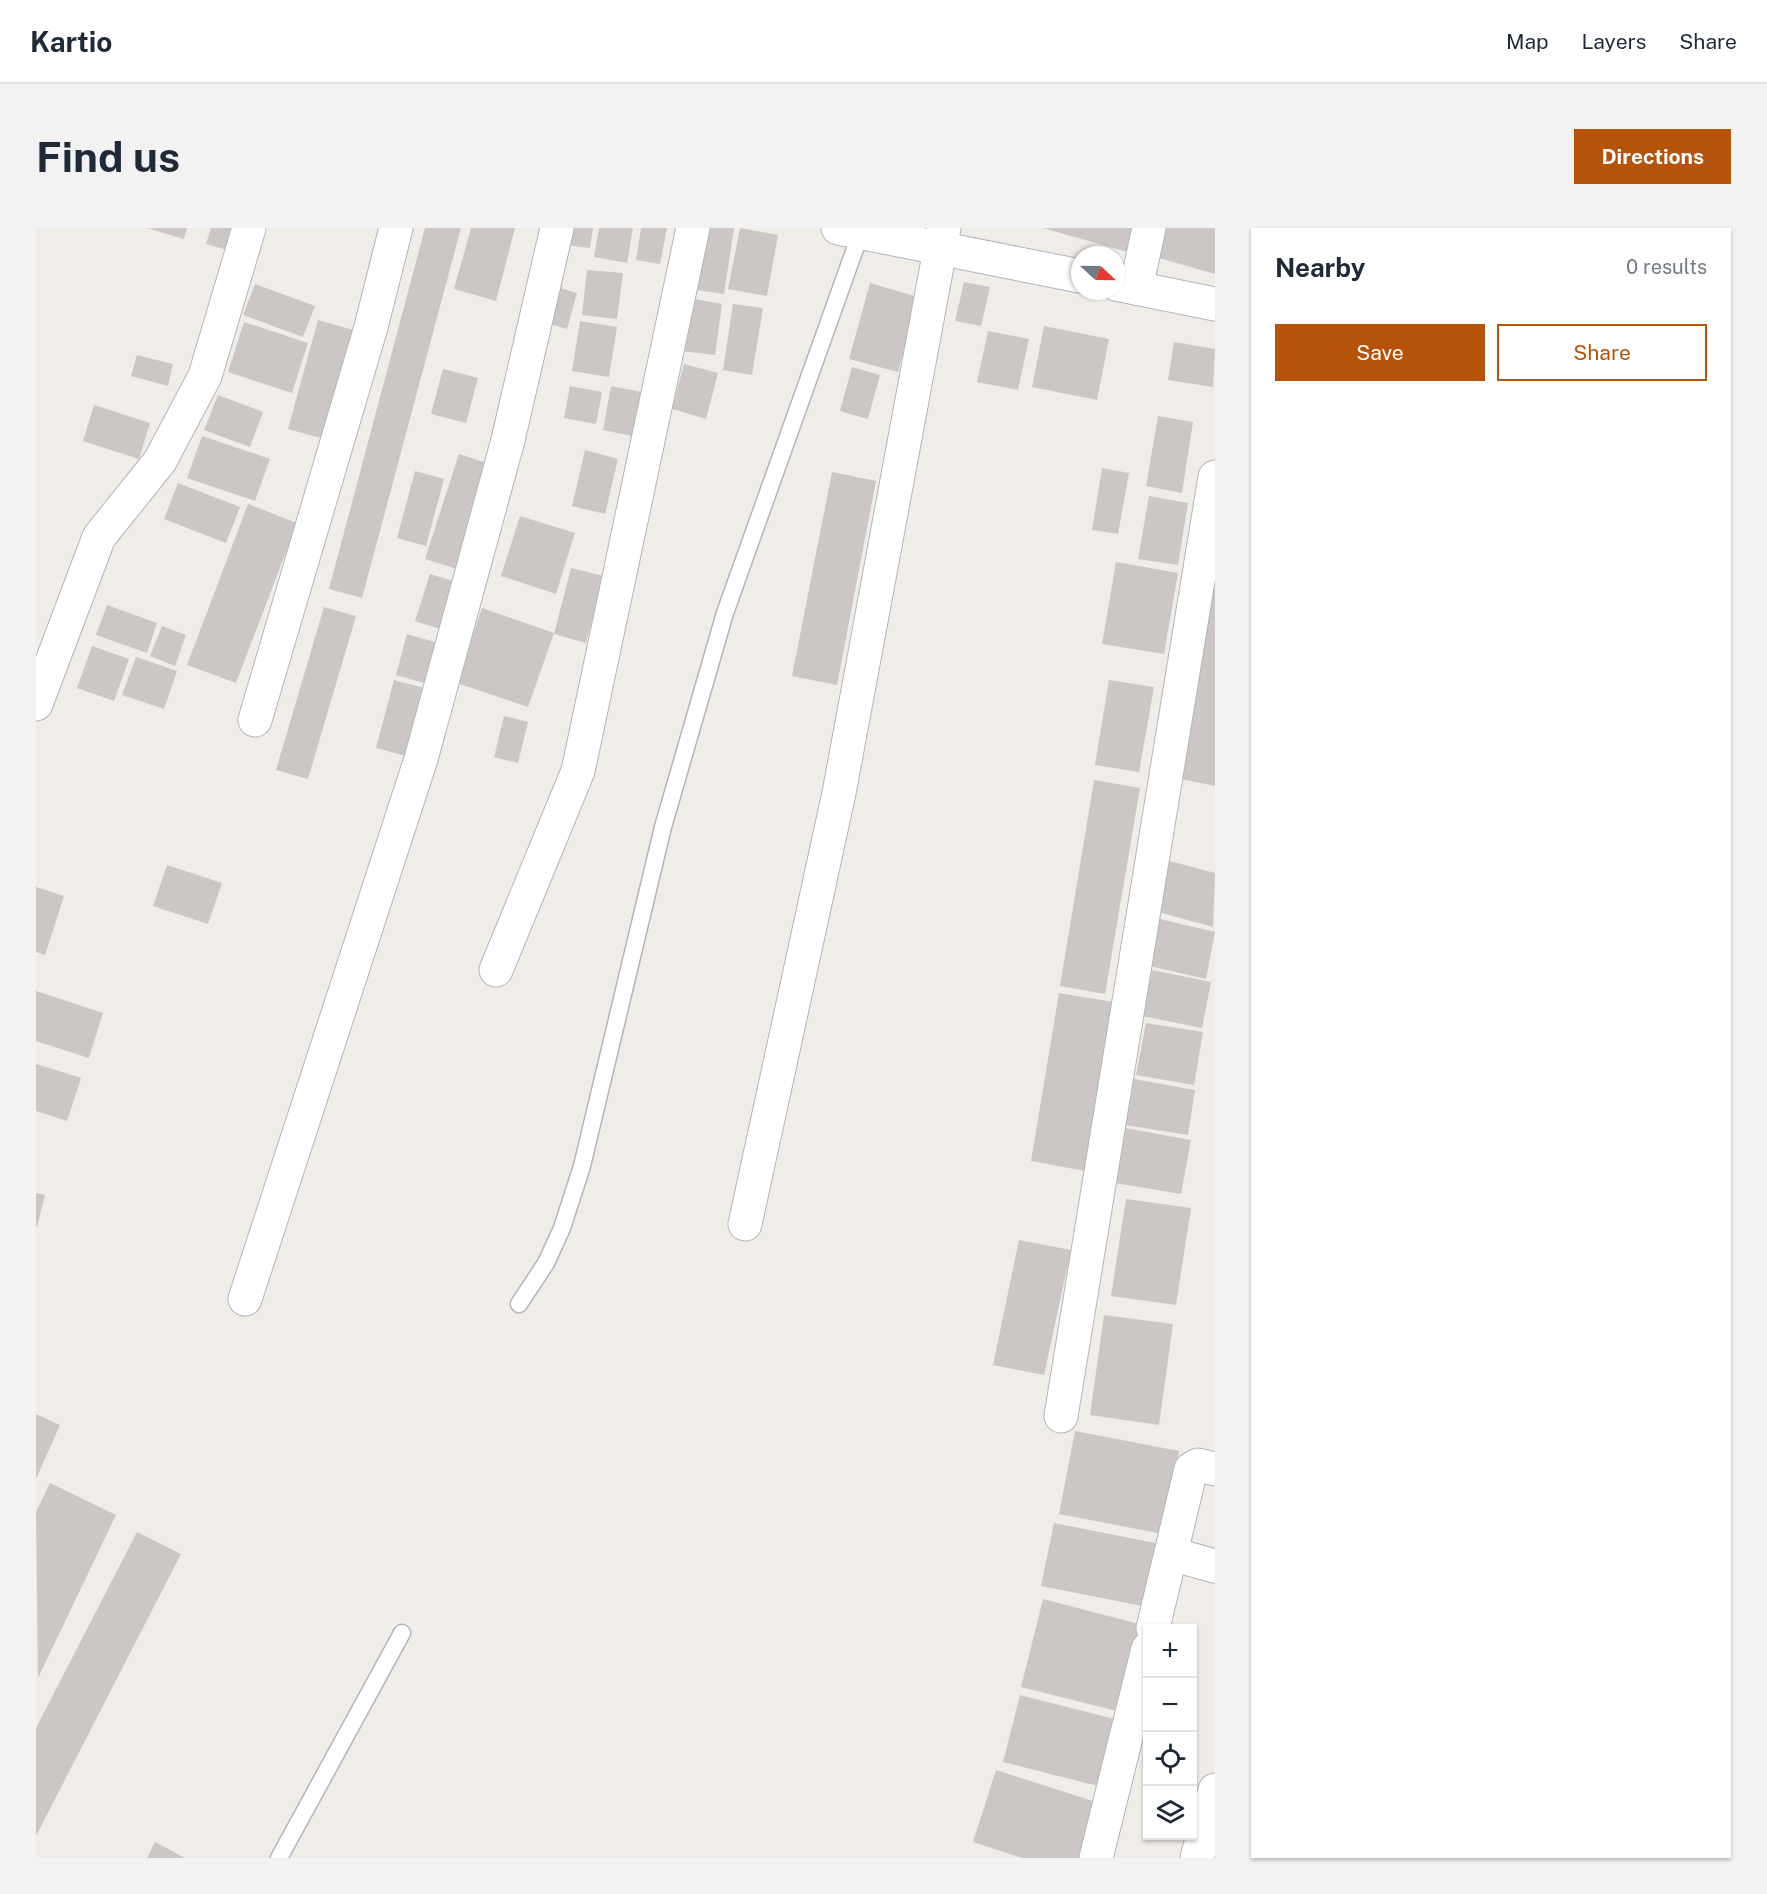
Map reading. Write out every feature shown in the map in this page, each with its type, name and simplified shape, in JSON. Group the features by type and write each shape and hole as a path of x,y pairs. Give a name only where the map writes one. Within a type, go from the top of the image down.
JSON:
{"street":[{"path":"36,704 99,537 160,461 205,376 249,228"},
{"path":"255,720 371,327 396,228"},
{"path":"245,1299 421,759 508,440 556,228"},
{"path":"496,970 578,771 693,228"},
{"path":"1149,228 1126,286 1215,304"},
{"path":"850,230 942,238 1071,274"},
{"path":"745,1224 838,793 942,238"},
{"path":"1060,1416 1215,477"},
{"path":"1154,1624 1191,1469 1198,1465 1215,1469"},
{"path":"1171,1554 1215,1566"},
{"path":"1096,1858 1143,1669"},
{"path":"1197,1858 1215,1790"}],"lane":[{"path":"519,1305 546,1263 562,1228 582,1166 663,827 725,612 850,230"},
{"path":"279,1858 402,1633"}],"building":[{"path":"147,228 187,228 184,239"},
{"path":"211,228 241,228 235,252 206,244"},
{"path":"425,228 461,228 362,598 329,589"},
{"path":"471,228 515,228 496,301 454,289"},
{"path":"569,228 593,228 590,248 566,245"},
{"path":"599,228 633,228 627,263 594,257"},
{"path":"641,228 667,228 660,264 636,260"},
{"path":"700,228 734,228 724,294 690,289"},
{"path":"740,228 778,235 767,296 728,289"},
{"path":"1043,228 1138,228 1131,253 1125,251 1125,246 1106,246"},
{"path":"1160,228 1215,228 1215,274 1152,256"},
{"path":"587,270 623,273 617,319 582,315"},
{"path":"964,282 990,287 981,326 955,321"},
{"path":"870,283 918,297 898,372 849,359"},
{"path":"255,284 315,306 303,337 243,315"},
{"path":"550,285 577,293 567,329 540,321"},
{"path":"689,298 722,304 715,355 681,351"},
{"path":"733,304 763,308 752,375 723,370"},
{"path":"318,320 357,331 328,440 288,429"},
{"path":"580,321 617,327 609,377 572,371"},
{"path":"244,322 308,343 292,393 228,372"},
{"path":"1044,326 1109,339 1097,400 1032,387"},
{"path":"988,331 1029,339 1018,390 977,382"},
{"path":"1174,342 1215,349 1213,387 1168,380"},
{"path":"137,355 173,364 168,386 131,376"},
{"path":"684,364 718,373 706,419 672,409"},
{"path":"852,367 880,375 868,419 840,411"},
{"path":"443,369 478,378 466,423 431,414"},
{"path":"570,386 602,392 596,424 564,418"},
{"path":"611,386 646,393 637,437 603,430"},
{"path":"218,395 263,412 250,447 204,430"},
{"path":"94,405 150,423 139,459 83,441"},
{"path":"1158,416 1193,422 1182,493 1146,486"},
{"path":"202,436 270,459 255,501 187,478"},
{"path":"585,450 618,459 605,514 572,506"},
{"path":"459,454 496,466 463,571 425,559"},
{"path":"1102,468 1129,473 1118,534 1092,530"},
{"path":"415,471 444,479 426,546 397,538"},
{"path":"832,472 876,481 837,685 792,676"},
{"path":"178,483 240,507 226,543 164,519"},
{"path":"1149,496 1188,503 1178,565 1138,559"},
{"path":"248,504 297,523 236,683 187,665"},
{"path":"520,516 575,533 556,594 501,576"},
{"path":"1116,562 1178,573 1164,654 1102,644"},
{"path":"571,568 604,576 586,643 554,634"},
{"path":"430,574 460,583 446,631 415,621"},
{"path":"1215,588 1215,786 1176,778"},
{"path":"107,605 157,623 147,653 96,635"},
{"path":"324,607 356,616 308,779 276,770"},
{"path":"482,608 554,633 528,707 457,683"},
{"path":"162,626 186,635 175,666 150,656"},
{"path":"407,634 438,643 427,684 396,675"},
{"path":"92,646 129,659 114,701 77,688"},
{"path":"136,657 177,671 164,709 122,695"},
{"path":"394,680 428,689 409,757 376,748"},
{"path":"1109,680 1154,687 1139,772 1095,765"},
{"path":"504,716 528,722 518,763 494,757"},
{"path":"1094,780 1140,788 1105,994 1060,986"},
{"path":"1166,860 1215,873 1213,927 1151,910"},
{"path":"167,865 222,883 208,924 153,906"},
{"path":"36,887 64,896 45,955 36,952"},
{"path":"1156,918 1215,932 1206,979 1145,965"},
{"path":"1152,970 1211,982 1202,1028 1142,1016"},
{"path":"36,991 103,1013 89,1058 36,1041"},
{"path":"1059,993 1113,1002 1085,1171 1031,1161"},
{"path":"1146,1023 1203,1032 1194,1085 1136,1075"},
{"path":"36,1064 81,1078 67,1121 36,1111"},
{"path":"1134,1079 1195,1090 1188,1135 1125,1125"},
{"path":"1125,1128 1191,1140 1181,1194 1115,1183"},
{"path":"36,1193 45,1195 37,1227 36,1227"},
{"path":"1126,1199 1191,1208 1176,1305 1111,1296"},
{"path":"1019,1240 1071,1250 1044,1375 993,1365"},
{"path":"1104,1315 1173,1324 1159,1425 1090,1415"},
{"path":"36,1414 60,1425 36,1479"},
{"path":"1075,1431 1179,1451 1163,1534 1059,1514"},
{"path":"50,1483 116,1515 38,1678 36,1512"},
{"path":"1054,1523 1160,1544 1147,1607 1041,1586"},
{"path":"137,1532 181,1554 36,1836 36,1728"},
{"path":"1043,1599 1143,1625 1121,1712 1021,1687"},
{"path":"1020,1695 1118,1720 1102,1787 1003,1762"},
{"path":"996,1770 1096,1802 1079,1858 1022,1858 973,1842"},
{"path":"155,1842 185,1858 147,1858"}]}
